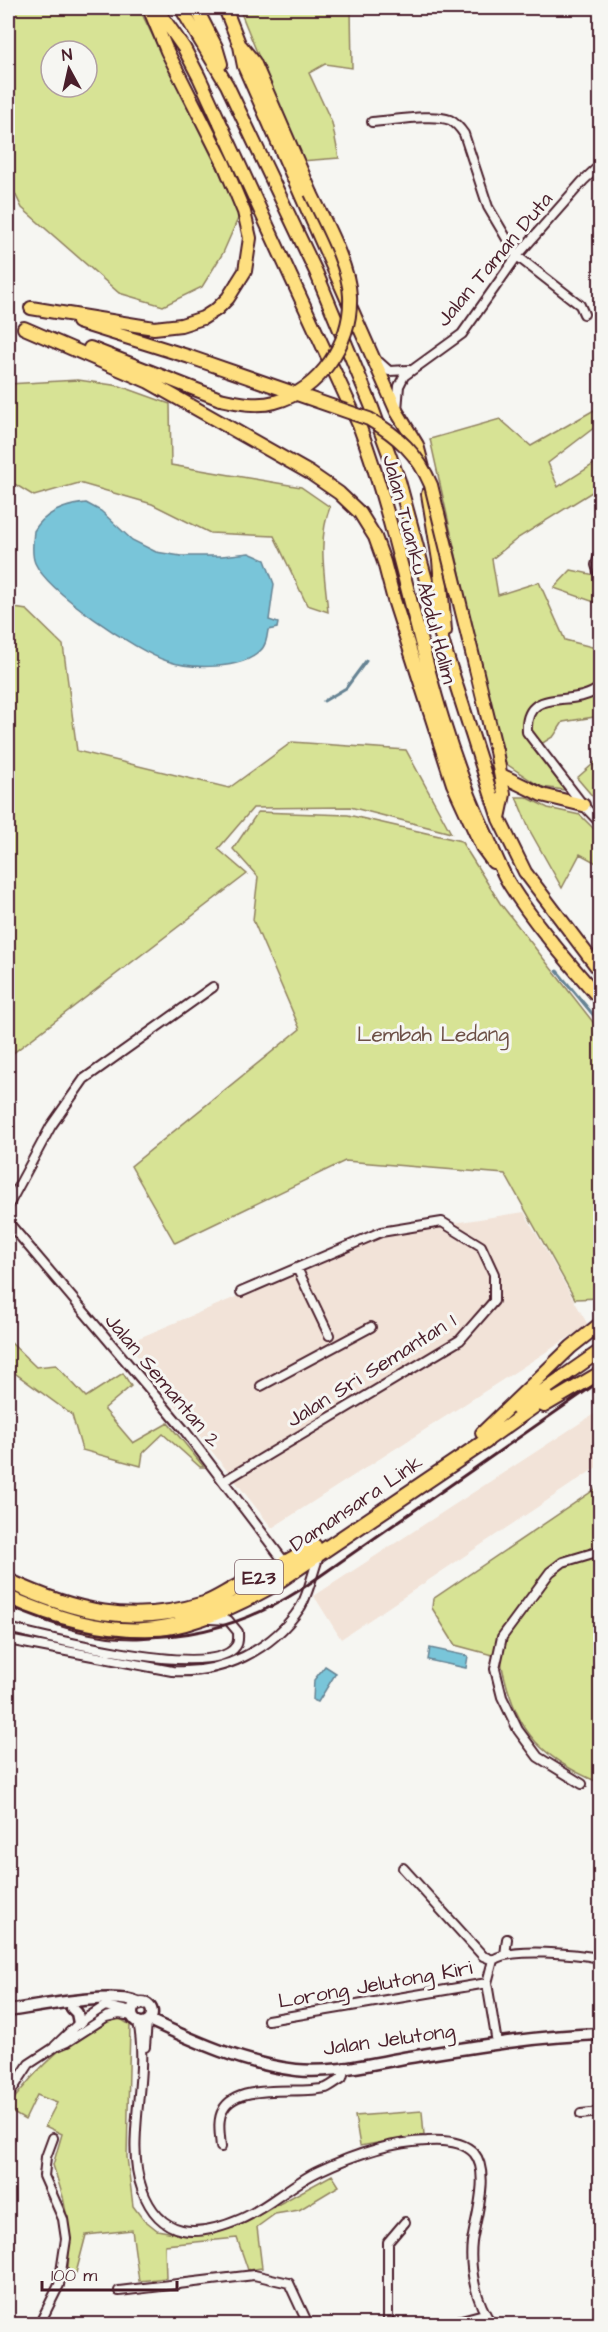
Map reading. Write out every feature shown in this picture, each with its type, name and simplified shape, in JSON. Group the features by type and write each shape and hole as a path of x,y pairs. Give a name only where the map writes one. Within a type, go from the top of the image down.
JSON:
{"highway":[{"name":"Damansara Link","path":"8,1598 50,1616 90,1627 134,1631 194,1623 248,1600 321,1552 484,1437"},
{"name":"Damansara Link","path":"8,1581 91,1612 125,1616 167,1612 206,1603 286,1564 484,1437"},
{"path":"8,1576 30,1591"}],"main road":[{"path":"149,8 167,51 224,164 244,212 250,238 245,271 228,298 203,318 154,328 31,308 190,357 369,419 387,429 414,452 431,486 496,751 504,794 499,819"},
{"name":"Jalan Tuanku Abdul Halim","path":"156,8 184,48 199,77 307,307 359,425 378,475 396,537 442,723 466,793 510,884 566,960 600,999"},
{"name":"Jalan Tuanku Abdul Halim","path":"181,8 227,85 316,272 371,405 399,481 445,650 499,819 525,872 600,970"},
{"path":"196,8 216,47 227,85"},
{"path":"225,8 240,46 244,66 397,412 417,445 427,483 444,608 445,650"},
{"path":"240,46 254,62 333,242 350,295 346,327 336,354 321,374 306,387 275,402 251,404 220,399 74,342 24,328 149,382 310,473 339,493 360,513 375,537 384,562 453,784 482,847 510,884"},
{"path":"501,775 542,795 583,805"},
{"path":"582,948 600,956"},
{"path":"484,1437 571,1347 600,1324"},
{"path":"484,1437 600,1351"},
{"path":"484,1437 600,1360"},
{"path":"484,1437 600,1373"}],"street":[{"path":"372,122 439,118 451,120 458,126 464,134 488,207 517,256 580,305 584,314"},
{"name":"Jalan Taman Duta","path":"409,370 462,334 517,256 600,165"},
{"path":"580,305 590,306"},
{"path":"372,354 389,370 409,370"},
{"path":"397,412 399,386 409,370"},
{"path":"599,576 596,566 600,552"},
{"path":"600,687 582,698 541,702 531,709 526,719 527,732 583,805 600,823"},
{"path":"8,1206 51,1126 84,1078 213,987"},
{"name":"Jalan Semantan 2","path":"8,1222 224,1481 286,1564"},
{"name":"Jalan Sri Semantan 1","path":"224,1481 460,1340 494,1301 494,1274 481,1246 442,1222 381,1232 240,1292"},
{"path":"297,1268 328,1335"},
{"name":"Jalan Sri Semantan 1","path":"261,1386 371,1327"},
{"path":"582,1784 538,1757 518,1730 502,1697 495,1669 502,1638 550,1572 563,1562 600,1551"},
{"path":"8,1640 172,1671 189,1672 227,1665 263,1646 287,1624 301,1607 321,1552"},
{"path":"8,1628 113,1651 175,1661 211,1658 231,1651 236,1646 238,1632 228,1620 215,1617 194,1623"},
{"path":"403,1868 483,1956 493,1960 505,1955 557,1953 600,1958"},
{"path":"505,1955 507,1939"},
{"path":"493,1960 487,1983 497,2043"},
{"name":"Lorong Jelutong Kiri","path":"268,2020 487,1983"},
{"name":"Jalan Jelutong","path":"8,2011 109,1998 127,1999 141,2014 186,2037 249,2060 297,2070 345,2067 555,2036 600,2034"},
{"path":"55,2047 80,2023 105,2006"},
{"path":"8,2017 105,2006 141,2014"},
{"path":"72,2008 77,2013 80,2023"},
{"path":"8,2096 29,2064 55,2047 106,2017 119,2014 141,2014"},
{"path":"141,2014 142,2066 136,2153 137,2178 147,2205 156,2218 168,2228 204,2229 243,2218 317,2172 379,2148 437,2140 468,2148 476,2155 480,2168 481,2189 472,2257 477,2292 484,2314 492,2325"},
{"path":"221,2147 219,2129 222,2110 232,2099 247,2093 327,2088 342,2078 345,2067"},
{"path":"580,2114 600,2112"},
{"path":"27,2325 41,2324 59,2285 66,2239 63,2219 44,2176 46,2157 53,2138"},
{"path":"388,2325 388,2242 405,2222"},
{"path":"119,2291 254,2275 289,2283 308,2325"},
{"path":"446,2325 484,2314"}],"shaded area":[{"path":"524,1212 588,1325 272,1528 127,1343 385,1234"},
{"path":"600,1410 600,1465 341,1639 314,1596"}],"green space":[{"path":"8,8 139,8 240,214 223,253 202,287 163,306 119,293 22,208 8,179"},
{"path":"239,8 351,8 352,68 325,64 309,73 332,123 339,158 301,161"},
{"path":"78,380 120,386 170,404 171,465 301,487 330,507 323,545 328,612 307,605 274,536 210,533 152,504 79,483 34,496 8,480 8,384"},
{"path":"596,409 599,424 548,463 558,487 600,460 600,487 518,538 492,559 498,595 539,582 565,640 600,649 600,716 563,722 554,736 533,749 565,790 541,787 502,761 430,439 500,419 531,446"},
{"path":"571,570 600,576 600,604 554,588"},
{"path":"8,607 27,610 63,645 77,751 229,788 292,742 406,750 451,833 350,807 253,808 218,849 247,874 8,1057"},
{"path":"600,758 600,805 577,778"},
{"path":"516,797 526,797 548,808 580,815 600,835 600,865 580,854 562,888 530,831"},
{"name":"Lembah Ledang","path":"258,812 348,815 461,841 500,903 600,1031 600,1298 575,1299 505,1174 345,1161 175,1243 131,1166 300,1029 253,920 258,877 233,849"},
{"path":"8,1340 36,1367 56,1365 86,1397 123,1373 131,1386 104,1409 133,1443 168,1423 204,1467 200,1467 163,1434 143,1453 141,1466 82,1450 72,1415 8,1368"},
{"path":"600,1486 600,1783 559,1762 530,1736 512,1702 500,1657 455,1645 432,1608 433,1599"},
{"path":"119,2018 130,2025 127,2157 133,2206 142,2218 157,2230 191,2236 237,2227 332,2175 339,2186 299,2210 275,2214 257,2227 262,2268 248,2270 237,2238 165,2245 166,2278 139,2281 132,2230 86,2235 76,2273 68,2271 70,2233 63,2197 53,2165 62,2134 45,2126 57,2103 37,2095 25,2120 8,2110 8,2107 30,2079 56,2053 86,2031"},
{"path":"422,2111 424,2135 360,2146 355,2116"}],"water":[{"path":"86,503 101,511 132,540 156,552 181,556 222,556 249,553 265,560 274,584 269,620 278,623 277,628 268,630 262,649 252,657 229,665 177,664 135,646 74,604 43,575 35,563 34,531 50,514"},
{"path":"430,1648 468,1656 466,1668 428,1660"},
{"path":"325,1666 336,1673 318,1702 313,1700 314,1680"}],"waterway":[{"path":"324,701 346,688 366,661"},
{"path":"557,971 600,1023"}],"railway":[{"path":"8,1605 82,1630 119,1635 156,1636 192,1633 229,1624 265,1610 300,1590 600,1381"}]}
